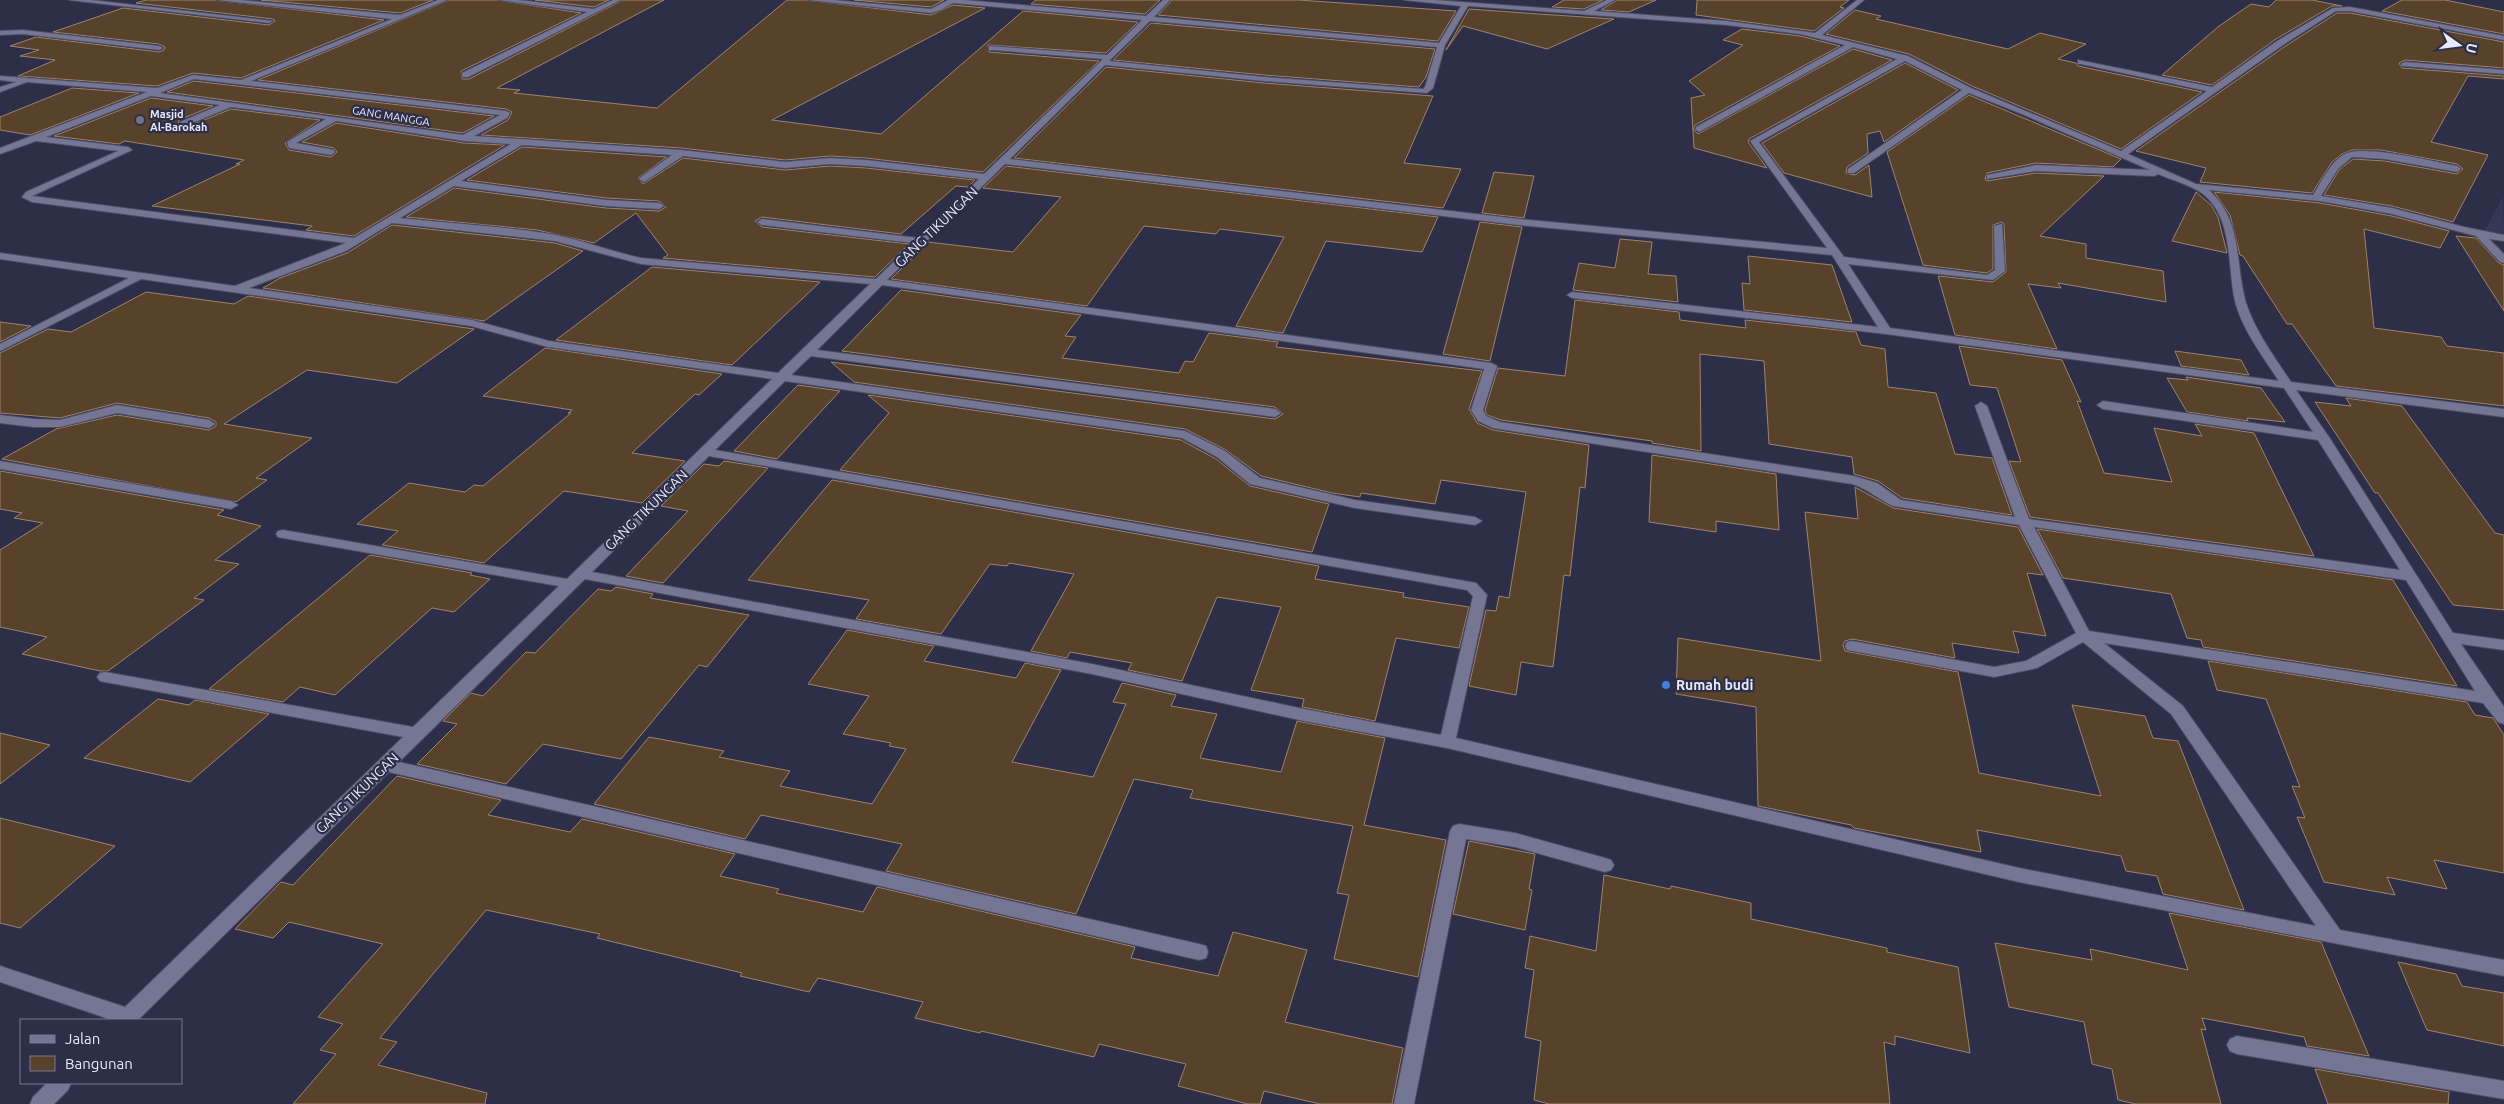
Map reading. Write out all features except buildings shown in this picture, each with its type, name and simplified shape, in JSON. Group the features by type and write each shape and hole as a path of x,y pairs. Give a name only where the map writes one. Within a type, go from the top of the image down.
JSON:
{"street":[{"path":"72,0 269,21"},
{"path":"220,0 401,18"},
{"path":"241,82 444,0"},
{"path":"502,0 593,11"},
{"path":"465,75 618,0"},
{"path":"811,0 931,10 939,9 953,0 1441,45"},
{"name":"GANG TIKUNGAN","path":"127,1018 1167,0"},
{"path":"1407,0 1727,23 1816,36 1852,44 1908,59 1945,76 1968,90 2025,112 2212,195 2219,203 2227,225 2236,265 2240,299 2246,316 2284,384 2323,437 2412,576 2448,638 2488,698 2504,718"},
{"path":"1500,7 1511,0"},
{"path":"1586,12 1612,0"},
{"path":"1816,36 1861,0"},
{"path":"992,48 1421,91 1429,88 1441,45 1465,5"},
{"path":"2121,155 2280,43 2335,9 2350,9 2504,38"},
{"path":"0,33 23,32 160,48"},
{"path":"1699,129 1852,44"},
{"path":"1886,331 1837,256 1754,141 1908,59"},
{"path":"2081,62 2214,90"},
{"path":"2404,64 2504,72"},
{"path":"0,151 193,76 506,113 504,116 464,138"},
{"name":"GANG MANGGA","path":"0,78 154,90 153,94 518,144 681,153 785,165 848,162 987,177"},
{"path":"0,90 26,80"},
{"path":"1851,170 1968,90"},
{"path":"183,124 229,105"},
{"path":"331,152 292,146 291,142 335,118"},
{"path":"35,138 128,150 29,194 27,197 32,199 355,241"},
{"path":"234,290 342,249 518,144"},
{"path":"644,179 681,153"},
{"path":"2316,197 2337,166 2350,155 2369,154 2457,169"},
{"path":"1003,162 1519,222 1837,256 1989,278 2000,271 2000,226"},
{"path":"1990,177 2036,168 2164,173"},
{"path":"452,183 606,203 659,206"},
{"path":"2195,186 2316,197 2395,212 2480,235 2504,238"},
{"path":"390,220 554,238 592,246 618,256 641,261 880,282 1491,366 1477,410 1482,418 1497,425 1854,480 1872,486 1887,498 1898,503 2412,576"},
{"path":"762,222 921,241"},
{"path":"2480,235 2504,260"},
{"path":"0,256 387,310 472,324 548,344 1185,435 1221,454 1255,481 1278,488 1355,504 1475,521"},
{"path":"2,347 140,276"},
{"path":"1572,296 1886,331 2504,413"},
{"path":"808,352 1275,413"},
{"path":"2104,405 2323,437"},
{"path":"1981,406 2024,522 2084,635 2177,710 2334,937"},
{"path":"0,419 36,424 62,423 106,409 117,409 209,424"},
{"path":"707,451 1471,586 1480,595 1447,742"},
{"path":"0,465 231,505"},
{"path":"283,534 576,579 1092,669 1304,716 1447,742 2019,875 2334,937 2504,968"},
{"path":"1852,646 1994,672 2013,670 2037,664 2084,635 2488,698"},
{"path":"2448,638 2504,645"},
{"path":"105,677 418,734"},
{"path":"386,765 1199,952"},
{"path":"1404,1104 1459,831 1515,840 1604,866"},
{"path":"0,974 127,1018"},
{"path":"2237,1045 2504,1090"},
{"path":"40,1104 60,1084"}],"shaded area":[{"path":"2503,196 2504,235 2484,232"}],"place":[{"name":"Masjid Al-Barokah","path":"140,120"},
{"name":"Rumah budi","path":"1666,685"}]}
